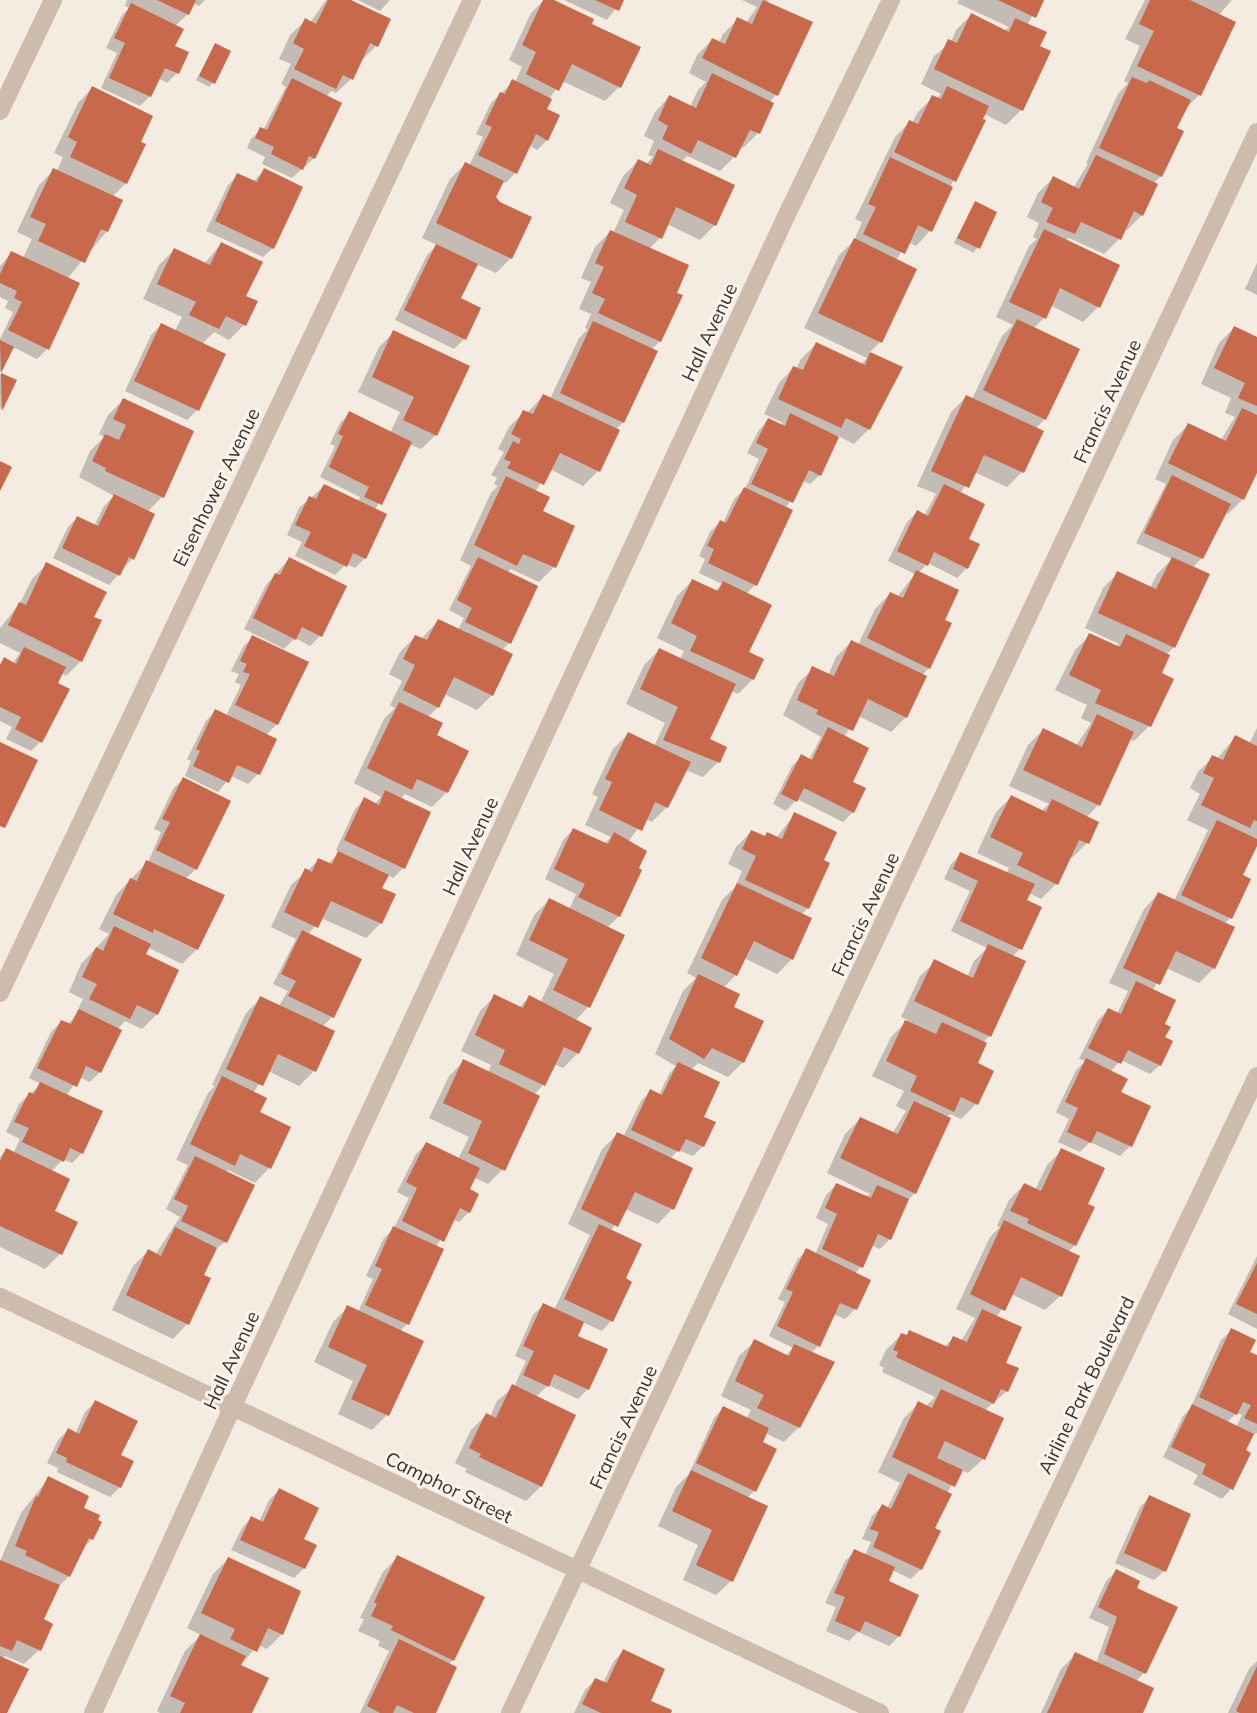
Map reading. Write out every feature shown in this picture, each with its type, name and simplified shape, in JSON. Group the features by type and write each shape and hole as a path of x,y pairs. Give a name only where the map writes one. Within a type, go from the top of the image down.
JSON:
{"street":[{"path":"0,111 53,0"},
{"name":"Eisenhower Avenue","path":"0,993 472,0"},
{"name":"Hall Avenue","path":"93,1713 789,209 891,0"},
{"name":"Francis Avenue","path":"510,1713 1257,132"},
{"name":"Airline Park Boulevard","path":"953,1713 1257,1076"},
{"name":"Camphor Street","path":"0,1297 880,1713"}],"building":[{"path":"157,0 196,0 189,15"},
{"path":"328,0 351,0 391,19 378,47 370,43 353,80 343,75 336,89 294,69 304,49 293,43 305,18 316,24"},
{"path":"543,0 554,0 594,19 592,24 641,47 621,88 572,64 559,91 526,74 536,52 522,45"},
{"path":"595,0 624,0 619,11"},
{"path":"763,0 813,22 778,96 702,58 712,38 725,44 737,17 752,24"},
{"path":"998,0 1044,0 1036,18"},
{"path":"1150,0 1190,0 1236,22 1201,96 1137,66 1154,31 1139,24"},
{"path":"131,3 184,29 175,46 189,52 179,74 165,68 151,97 109,78 125,43 114,38"},
{"path":"971,13 1009,32 1015,18 1047,32 1040,46 1051,51 1023,111 934,69 948,39 957,43"},
{"path":"215,43 231,51 215,84 199,76"},
{"path":"712,73 774,103 760,134 750,130 736,158 698,140 691,154 662,139 668,126 658,120 669,95 696,108"},
{"path":"1132,77 1147,83 1149,80 1191,100 1177,128 1184,131 1162,177 1099,148"},
{"path":"292,78 342,103 315,159 309,156 303,170 271,154 274,147 255,138 260,127 267,130"},
{"path":"512,79 552,99 547,109 560,115 548,141 536,134 517,174 478,155 492,127 485,124 500,92 505,94"},
{"path":"92,86 153,116 141,142 146,144 127,184 70,157 77,142 68,137"},
{"path":"947,86 989,106 983,119 986,120 956,182 894,152 909,120 918,124 932,95 941,99"},
{"path":"658,149 735,185 716,226 676,207 662,239 625,222 637,195 624,188 638,159 651,165"},
{"path":"1096,155 1158,184 1143,216 1134,211 1121,240 1081,222 1075,234 1046,222 1053,208 1041,202 1053,176 1079,189"},
{"path":"890,157 953,187 932,232 918,225 905,254 863,234 876,207 868,204"},
{"path":"465,162 504,181 496,197 500,202 532,217 512,259 436,223"},
{"path":"53,168 123,200 108,232 101,229 85,263 38,241 46,224 30,217"},
{"path":"264,168 303,187 274,249 215,221 237,173 257,182"},
{"path":"975,201 997,212 980,249 957,238"},
{"path":"1044,229 1120,265 1100,308 1060,288 1046,319 1009,302"},
{"path":"610,230 689,265 677,293 683,295 661,342 598,313 605,299 592,293 604,267 595,263"},
{"path":"854,238 917,269 882,343 818,313"},
{"path":"221,242 263,262 246,296 258,301 246,326 226,316 219,329 189,315 196,302 157,284 174,248 210,265"},
{"path":"436,244 478,264 461,298 481,308 466,340 404,310"},
{"path":"11,251 80,283 49,350 8,330 22,302 14,298 17,291 0,283 0,274"},
{"path":"1017,319 1080,349 1046,420 983,390"},
{"path":"593,321 658,351 624,423 560,393"},
{"path":"161,323 226,354 199,411 134,381"},
{"path":"1234,326 1257,337 1257,406 1238,398 1245,383 1214,368"},
{"path":"393,330 470,366 437,436 403,420 414,397 372,377"},
{"path":"0,340 14,347 1,373 17,380 2,411"},
{"path":"816,342 865,365 870,352 903,367 870,430 846,418 841,428 778,399 793,366 803,370"},
{"path":"543,394 620,430 600,472 560,453 544,485 507,468 511,462 504,459 513,441 519,444 521,439 511,434 523,410 533,414"},
{"path":"966,395 1044,431 1024,473 984,455 969,488 931,471"},
{"path":"123,398 194,431 164,498 105,471 106,468 92,461 105,434 119,440 126,425 113,419"},
{"path":"1242,408 1257,415 1257,473 1244,500 1168,463 1188,423 1226,441"},
{"path":"349,411 412,442 382,505 364,497 369,487 329,467 343,436 338,434"},
{"path":"790,413 839,437 821,476 809,470 793,503 751,484 768,449 756,443 768,418 785,426"},
{"path":"0,461 12,467 0,491"},
{"path":"1172,475 1231,504 1203,559 1144,533"},
{"path":"506,476 550,497 543,511 575,526 556,568 523,554 517,566 474,545"},
{"path":"324,484 387,514 366,559 353,553 347,567 304,546 311,532 295,525 309,496 316,499"},
{"path":"944,484 985,504 969,539 980,544 968,569 934,552 928,566 897,551 917,510 928,516"},
{"path":"744,487 793,510 757,586 708,563 714,549 707,546 720,520 726,523"},
{"path":"114,494 155,514 134,560 129,557 120,576 62,548 77,516 98,526"},
{"path":"289,557 347,586 322,637 302,627 296,640 253,618 275,573 280,575"},
{"path":"478,557 538,586 511,644 465,622 472,608 457,600"},
{"path":"1172,557 1210,574 1175,648 1098,613 1117,571 1156,589"},
{"path":"46,562 107,592 94,617 102,620 82,662 8,625 19,602 26,605"},
{"path":"916,570 959,590 945,620 952,623 930,669 867,638 890,592 903,598"},
{"path":"692,579 718,591 723,581 772,605 749,652 764,659 754,680 690,651 697,636 671,623"},
{"path":"438,619 513,654 493,696 454,677 439,708 403,690 415,665 403,659 415,635 427,640"},
{"path":"1089,633 1120,647 1126,634 1170,655 1162,673 1174,679 1151,727 1095,703 1101,690 1069,675"},
{"path":"252,635 309,662 278,725 235,705 250,674 243,672 247,664 240,661"},
{"path":"851,640 927,676 907,718 868,699 853,731 816,714 818,710 797,700 812,666 834,676"},
{"path":"24,647 66,667 58,683 70,689 42,743 15,729 21,717 0,707 0,665 4,657 16,664"},
{"path":"659,648 736,684 710,739 727,747 720,763 663,740 678,707 640,689"},
{"path":"399,702 443,723 437,735 469,751 448,793 417,779 412,790 367,768"},
{"path":"215,709 277,739 260,775 237,765 229,783 193,766 200,751 196,749"},
{"path":"1097,714 1134,732 1100,806 1023,770 1043,728 1082,747"},
{"path":"828,727 869,748 853,782 866,788 854,813 804,788 797,802 781,794 801,754 812,760"},
{"path":"628,732 691,762 668,808 655,802 642,831 599,810 612,782 605,779"},
{"path":"1235,735 1257,746 1257,821 1254,820 1250,828 1201,805 1214,778 1203,773 1212,755 1223,760"},
{"path":"0,742 38,760 5,828 0,826"},
{"path":"183,777 231,801 197,870 156,850 170,822 162,819"},
{"path":"385,790 431,812 405,869 344,840 364,797 379,805"},
{"path":"1011,795 1046,812 1052,799 1099,822 1089,844 1079,840 1058,885 1017,865 1023,853 990,837"},
{"path":"794,812 837,832 824,860 830,863 809,909 745,880 756,856 742,849 751,830 765,836 767,832 782,839"},
{"path":"1217,820 1257,839 1257,846 1243,875 1251,879 1232,919 1181,895"},
{"path":"573,828 608,844 614,832 647,851 639,868 642,870 620,917 578,897 585,884 554,869"},
{"path":"338,851 389,875 382,888 396,894 382,924 331,901 318,928 284,912 305,868 312,872 318,858 332,864"},
{"path":"960,852 1035,884 1027,900 1042,907 1022,950 960,921 978,881 953,869"},
{"path":"146,860 225,895 198,950 154,929 153,933 113,914 130,878 137,881"},
{"path":"737,883 812,918 793,960 754,941 737,976 701,958"},
{"path":"1158,892 1235,927 1215,969 1176,951 1160,985 1123,968"},
{"path":"549,898 625,935 590,1008 553,990 568,959 529,940"},
{"path":"114,926 151,944 146,954 179,970 158,1015 137,1005 130,1019 89,999 97,984 82,977 96,947 103,951"},
{"path":"302,930 362,959 334,1018 288,996 296,981 281,974"},
{"path":"988,944 1026,961 991,1037 914,1001 934,959 973,978"},
{"path":"698,974 740,994 734,1007 764,1021 744,1063 712,1048 704,1059 669,1039"},
{"path":"1136,981 1176,1000 1165,1024 1171,1027 1165,1037 1173,1041 1161,1066 1128,1050 1121,1064 1088,1048 1108,1008 1121,1014"},
{"path":"494,994 523,1008 529,995 592,1028 579,1054 564,1047 545,1086 499,1064 505,1050 475,1035"},
{"path":"260,996 335,1031 316,1072 278,1054 263,1086 226,1069"},
{"path":"79,1009 122,1030 101,1073 86,1066 77,1087 37,1068 61,1020 71,1024"},
{"path":"905,1020 936,1034 942,1022 987,1043 978,1063 994,1071 978,1105 961,1097 954,1112 910,1091 917,1076 886,1061"},
{"path":"1086,1058 1128,1079 1121,1092 1151,1106 1132,1147 1097,1131 1091,1143 1067,1132 1078,1108 1065,1102"},
{"path":"463,1059 540,1096 505,1171 468,1153 482,1121 443,1103"},
{"path":"678,1062 720,1082 704,1117 716,1122 704,1147 686,1139 679,1152 631,1130 650,1089 662,1095"},
{"path":"222,1076 267,1098 260,1112 291,1127 271,1169 240,1154 235,1166 190,1144"},
{"path":"40,1082 103,1111 83,1154 70,1148 64,1162 22,1142 29,1128 14,1122 29,1092 34,1094"},
{"path":"914,1101 951,1118 916,1194 840,1158 860,1117 898,1134"},
{"path":"617,1132 693,1168 674,1210 635,1192 618,1227 581,1209"},
{"path":"426,1142 480,1168 470,1189 479,1194 470,1213 460,1208 444,1242 402,1221 417,1188 406,1182"},
{"path":"6,1148 70,1179 55,1211 78,1222 62,1255 0,1226 0,1161"},
{"path":"1061,1148 1105,1168 1088,1204 1095,1207 1076,1246 1027,1223 1029,1219 1010,1211 1024,1183 1041,1191"},
{"path":"195,1156 255,1185 227,1243 181,1221 188,1206 174,1199"},
{"path":"836,1183 871,1198 877,1185 909,1199 891,1240 878,1234 863,1268 822,1249 837,1214 825,1208"},
{"path":"1004,1220 1080,1256 1062,1297 1021,1277 1005,1311 970,1294"},
{"path":"599,1224 642,1244 626,1278 632,1282 613,1322 564,1299"},
{"path":"393,1226 444,1249 409,1325 365,1305 382,1269 375,1266"},
{"path":"175,1227 217,1248 204,1275 211,1278 189,1325 126,1295 148,1249 161,1256"},
{"path":"806,1248 871,1280 857,1310 840,1303 820,1347 777,1326 793,1292 786,1289"},
{"path":"1257,1263 1257,1314 1236,1304"},
{"path":"543,1303 584,1322 578,1336 608,1349 589,1390 554,1374 549,1387 523,1375 534,1351 523,1346"},
{"path":"347,1305 424,1341 389,1416 351,1399 367,1365 328,1347"},
{"path":"982,1309 1022,1327 1006,1363 1019,1368 1008,1392 1001,1389 994,1404 896,1357 898,1352 893,1350 901,1333 907,1335 909,1330 948,1347 953,1336 967,1342"},
{"path":"1231,1328 1256,1340 1250,1352 1257,1355 1257,1424 1244,1418 1251,1405 1243,1402 1237,1415 1199,1397"},
{"path":"754,1339 789,1356 794,1344 835,1362 800,1428 757,1408 764,1395 735,1381"},
{"path":"512,1384 576,1415 542,1487 479,1457 481,1454 469,1448 486,1413 496,1418"},
{"path":"941,1389 1004,1418 985,1460 945,1441 937,1458 963,1470 955,1487 892,1457 918,1401 932,1408"},
{"path":"95,1400 138,1421 121,1455 134,1461 121,1488 66,1462 67,1458 56,1453 68,1428 79,1434"},
{"path":"1192,1404 1254,1434 1246,1450 1251,1453 1233,1490 1202,1474 1206,1464 1171,1447"},
{"path":"723,1406 769,1428 763,1442 777,1449 756,1492 696,1463"},
{"path":"691,1470 768,1506 733,1582 696,1565 712,1530 672,1511"},
{"path":"908,1473 952,1494 935,1528 941,1531 922,1570 873,1547 879,1532 870,1529 882,1504 891,1509"},
{"path":"48,1476 89,1496 84,1508 100,1515 98,1520 102,1522 93,1540 89,1538 70,1577 25,1555 27,1551 15,1546 36,1496 38,1497"},
{"path":"279,1488 319,1508 304,1539 317,1545 305,1569 240,1540 251,1516 263,1522"},
{"path":"1149,1495 1191,1514 1166,1572 1124,1553"},
{"path":"854,1549 895,1567 889,1581 919,1595 900,1637 865,1621 860,1632 835,1621 845,1597 834,1593"},
{"path":"397,1555 485,1597 454,1661 391,1630 393,1626 371,1616 377,1604 374,1602"},
{"path":"228,1557 301,1591 283,1635 268,1628 257,1652 230,1639 235,1629 201,1613"},
{"path":"0,1560 60,1585 44,1619 53,1624 41,1651 17,1640 12,1651 0,1646"},
{"path":"1116,1569 1140,1581 1137,1588 1178,1607 1146,1674 1104,1654 1117,1617 1098,1607"},
{"path":"200,1634 246,1656 241,1665 269,1678 252,1713 180,1713 185,1703 170,1696"},
{"path":"399,1639 457,1667 436,1713 414,1713 397,1705 393,1713 380,1713 367,1706"},
{"path":"623,1649 665,1669 651,1701 672,1710 671,1713 601,1713 582,1704 595,1678 607,1683"},
{"path":"1075,1652 1154,1688 1143,1713 1047,1713"},
{"path":"0,1656 29,1669 7,1713 0,1713"},
{"path":"1257,1666 1257,1713 1240,1713 1236,1711"}]}
